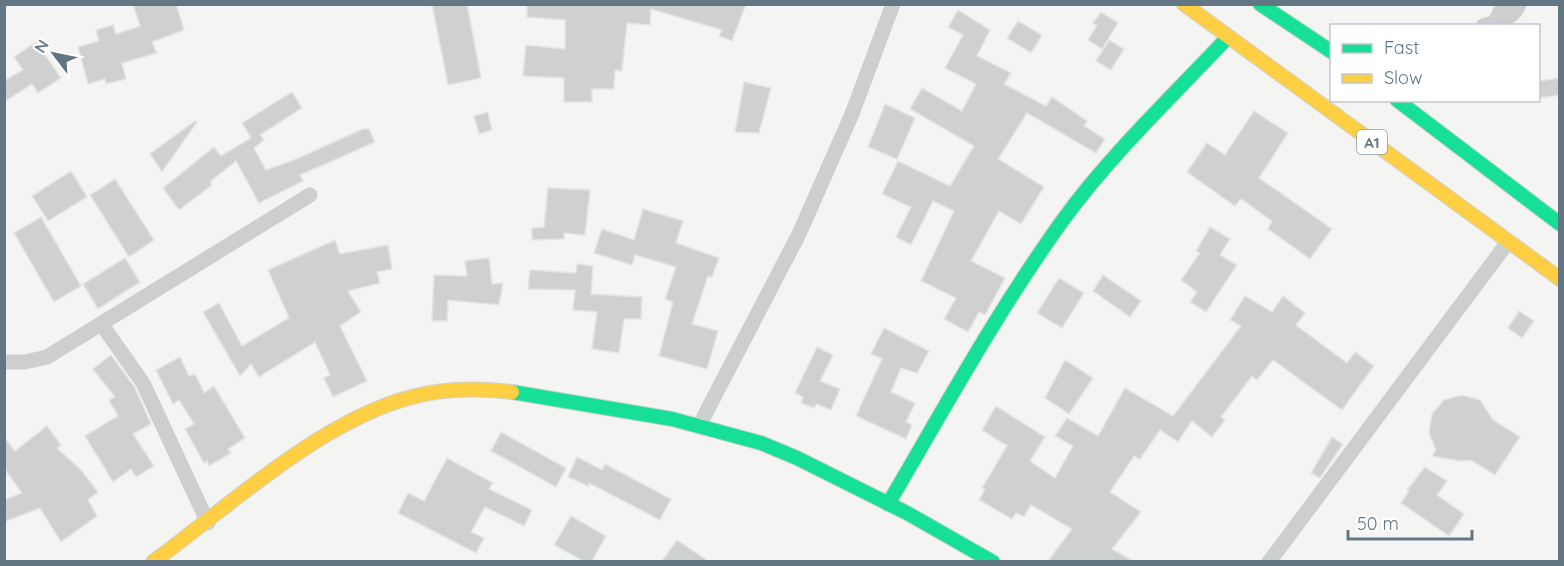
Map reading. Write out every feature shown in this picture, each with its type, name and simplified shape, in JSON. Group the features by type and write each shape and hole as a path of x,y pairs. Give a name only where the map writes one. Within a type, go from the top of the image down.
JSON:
{"main road":[{"name":"A1","path":"1184,4 1560,279"},
{"path":"1260,4 1330,51"},
{"path":"888,504 996,321 1063,220 1228,37"},
{"path":"1400,102 1560,224"},
{"path":"153,561 208,523 288,462 380,407 421,393 464,390 561,397 700,424 764,444 888,504 981,559"}],"street":[{"path":"700,424 799,234 852,114 893,4"},
{"path":"1489,24 1503,4"},
{"path":"1489,24 1508,18 1517,11 1519,4"},
{"path":"4,362 25,362 47,357 310,195"},
{"path":"1269,561 1508,242"},
{"path":"102,325 143,383 208,523"}],"building":[{"path":"133,4 176,4 184,30 152,42 157,53 122,63 126,79 106,84 105,79 88,84 78,47 99,41 96,30 113,25 116,34 140,26"},
{"path":"432,4 467,4 481,78 448,85"},
{"path":"527,4 746,4 732,41 719,36 722,30 651,9 650,25 627,23 622,71 615,70 614,89 592,89 592,102 564,102 564,78 523,76 526,45 565,49 565,20 527,17"},
{"path":"958,10 990,30 977,56 1011,73 1004,84 1046,106 1052,97 1087,121 1084,126 1105,139 1096,153 1027,113 998,159 1044,187 1021,224 999,211 971,261 1005,278 985,315 979,312 968,332 944,319 956,298 921,281 954,211 933,201 911,245 896,237 911,207 882,194 898,161 950,186 974,146 910,109 922,88 962,111 976,84 945,68 963,35 948,27"},
{"path":"1101,12 1118,23 1102,49 1088,40 1097,26 1093,23"},
{"path":"1018,21 1042,35 1031,53 1007,38"},
{"path":"1109,40 1124,49 1111,70 1096,61"},
{"path":"36,42 61,78 38,93 32,84 4,102 4,81 23,70 14,57"},
{"path":"1560,78 1560,95 1540,98 1540,81"},
{"path":"744,82 771,88 759,133 735,132"},
{"path":"292,92 302,108 260,135 264,140 254,148 266,170 363,129 369,129 375,142 300,175 303,181 259,203 236,161 210,182 212,185 179,210 163,188 214,147 221,156 251,138 242,123"},
{"path":"885,104 915,118 897,159 868,147"},
{"path":"1254,111 1288,133 1259,178 1332,229 1310,259 1268,229 1272,221 1241,199 1235,206 1187,172 1207,143 1225,155"},
{"path":"488,112 492,130 479,134 474,116"},
{"path":"195,121 197,122 162,172 150,154"},
{"path":"71,171 87,197 48,221 32,196"},
{"path":"115,179 154,240 129,257 90,195"},
{"path":"548,188 590,190 585,235 564,233 564,239 532,240 532,228 544,227"},
{"path":"643,209 683,221 676,243 719,258 712,277 708,276 692,324 718,331 707,369 659,356 673,302 665,299 676,267 635,255 632,265 594,253 602,229 634,240"},
{"path":"41,217 81,286 54,302 14,233"},
{"path":"1210,227 1230,239 1220,255 1237,265 1206,312 1190,302 1197,292 1181,280 1200,253 1196,251"},
{"path":"335,240 340,254 388,245 392,269 377,272 380,283 348,291 361,312 340,326 367,381 333,397 324,378 330,375 315,342 259,377 251,364 240,376 203,312 219,303 242,346 289,318 268,270"},
{"path":"125,258 140,282 98,309 83,284"},
{"path":"489,258 492,284 503,283 499,305 448,300 447,321 432,321 434,275 467,276 465,261"},
{"path":"577,264 593,266 591,294 642,297 641,319 624,319 619,353 592,349 597,312 573,310 575,290 528,289 530,270 576,273"},
{"path":"1103,275 1141,301 1130,317 1093,291"},
{"path":"1059,278 1084,293 1062,328 1037,313"},
{"path":"1245,296 1272,312 1283,296 1305,313 1296,325 1347,363 1355,352 1374,366 1342,410 1273,360 1257,380 1252,376 1221,417 1225,420 1212,437 1192,421 1178,442 1160,430 1140,459 1134,456 1110,492 1141,512 1112,549 1133,561 1048,561 1072,529 1031,505 1024,517 1016,513 1012,519 979,500 985,490 982,488 1007,446 982,430 996,406 1045,437 1030,461 1055,478 1073,446 1055,436 1067,418 1098,436 1125,388 1173,416 1241,326 1230,320"},
{"path":"1519,311 1534,321 1522,338 1508,328"},
{"path":"884,328 929,351 917,373 901,368 891,392 915,403 906,422 912,425 906,439 856,416 882,359 871,354"},
{"path":"817,347 833,355 820,381 840,389 831,410 817,404 814,408 801,403 803,397 795,393"},
{"path":"111,355 135,388 151,424 133,434 154,466 136,477 131,469 113,482 85,436 118,416 109,400 115,397 93,369"},
{"path":"180,357 189,376 195,374 204,393 214,386 245,438 228,449 231,453 209,466 207,461 204,463 185,429 194,424 179,400 173,404 156,370"},
{"path":"1065,360 1093,378 1069,414 1045,398"},
{"path":"1462,395 1480,400 1493,420 1520,437 1495,475 1471,460 1461,461 1432,456 1436,450 1429,433 1432,414 1444,400"},
{"path":"47,426 61,445 57,448 81,470 98,492 88,500 97,516 61,542 40,508 4,522 4,500 22,493 4,468 4,437 15,451"},
{"path":"501,432 566,468 556,487 491,451"},
{"path":"1332,437 1343,444 1320,478 1311,473"},
{"path":"577,457 602,470 605,464 671,499 660,520 589,483 588,486 568,477"},
{"path":"447,458 493,483 489,489 532,510 524,526 485,507 471,532 484,538 476,553 398,513 408,493 424,501"},
{"path":"1425,467 1447,481 1437,495 1464,514 1449,536 1401,503 1409,491 1407,490"},
{"path":"571,516 606,536 592,561 583,561 554,545"},
{"path":"677,540 708,561 662,561"}],"traffic: fast":[{"path":"1260,4 1330,51"},
{"path":"888,504 994,324 1063,220 1101,172 1228,37"},
{"path":"1400,102 1560,224"},
{"path":"512,392 672,419 761,443 797,458 907,513 993,562"}],"traffic: slow":[{"path":"1184,4 1560,279"},
{"path":"153,562 308,446 374,410 434,392 473,390 512,392"}]}
